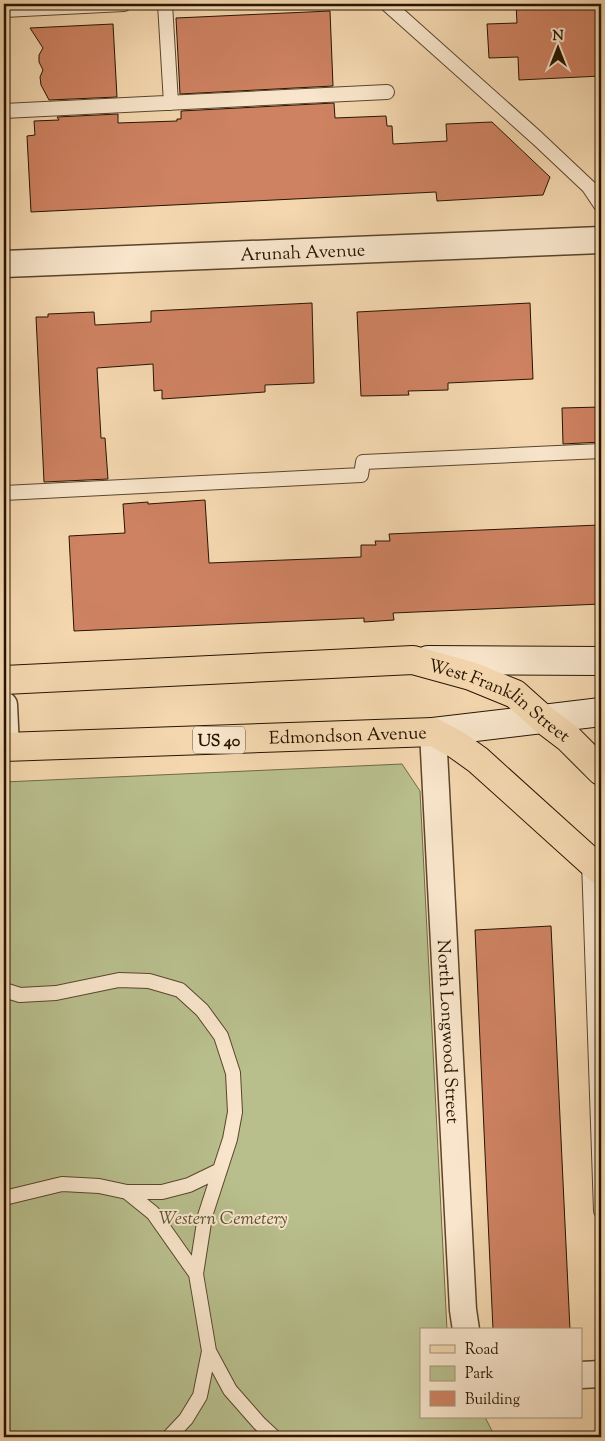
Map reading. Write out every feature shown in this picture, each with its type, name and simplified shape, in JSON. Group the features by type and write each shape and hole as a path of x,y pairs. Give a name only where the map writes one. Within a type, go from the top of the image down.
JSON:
{"main road":[{"path":"4,680 413,660 601,661"},
{"name":"West Franklin Street","path":"413,660 471,676 515,694 568,738 601,771"},
{"name":"Edmondson Avenue","path":"5,747 433,732 601,712"},
{"path":"433,732 457,745 478,760 595,865"}],"street":[{"name":"Arunah Avenue","path":"4,264 601,240"},
{"path":"4,705 5,747"},
{"name":"North Longwood Street","path":"433,732 463,1310 466,1328"},
{"path":"582,1375 601,1374"}],"lane":[{"path":"4,10 124,4"},
{"path":"165,4 171,103"},
{"path":"387,4 538,138 589,187 601,205"},
{"path":"4,111 387,92"},
{"path":"4,494 361,475 363,462 601,451"},
{"path":"595,865 601,1211"},
{"path":"4,990 20,995 56,993 120,980 150,981 180,990 202,1010 221,1036 232,1073 235,1112 230,1139 205,1216 196,1274 209,1351 230,1390 274,1437"},
{"path":"4,1198 62,1184 99,1186 127,1192 162,1192 189,1185 220,1170"},
{"path":"127,1192 153,1213 196,1274"},
{"path":"170,1437 186,1420 200,1396 209,1351"}],"green space":[{"name":"Western Cemetery","path":"402,764 420,791 447,1328 420,1328 420,1418 486,1418 495,1437 4,1437 4,782"}],"building":[{"path":"516,4 601,4 601,76 519,80 518,57 489,58 487,24 517,23"},
{"path":"330,11 333,86 180,94 176,18"},
{"path":"113,24 117,97 49,100 41,85 40,77 43,70 39,62 39,55 43,48 30,28"},
{"path":"334,103 335,118 386,116 387,126 392,126 393,144 447,141 446,124 492,122 550,177 543,195 437,201 436,192 31,212 27,136 35,135 34,121 59,120 57,117 118,114 118,123 177,121 177,119 181,119 181,111"},
{"path":"312,303 314,383 265,385 265,392 162,399 162,390 154,391 153,364 97,368 101,438 105,438 108,479 44,482 36,317 48,317 48,314 94,312 95,325 151,322 151,311"},
{"path":"530,303 533,379 448,383 448,390 408,391 409,395 361,396 357,312"},
{"path":"601,407 601,442 563,444 562,408"},
{"path":"205,500 209,563 361,557 361,545 376,545 375,541 390,541 389,534 599,525 599,533 601,533 601,604 393,613 394,620 364,622 364,618 74,631 69,536 125,533 123,504"},
{"path":"551,926 570,1328 493,1328 475,930"}]}
